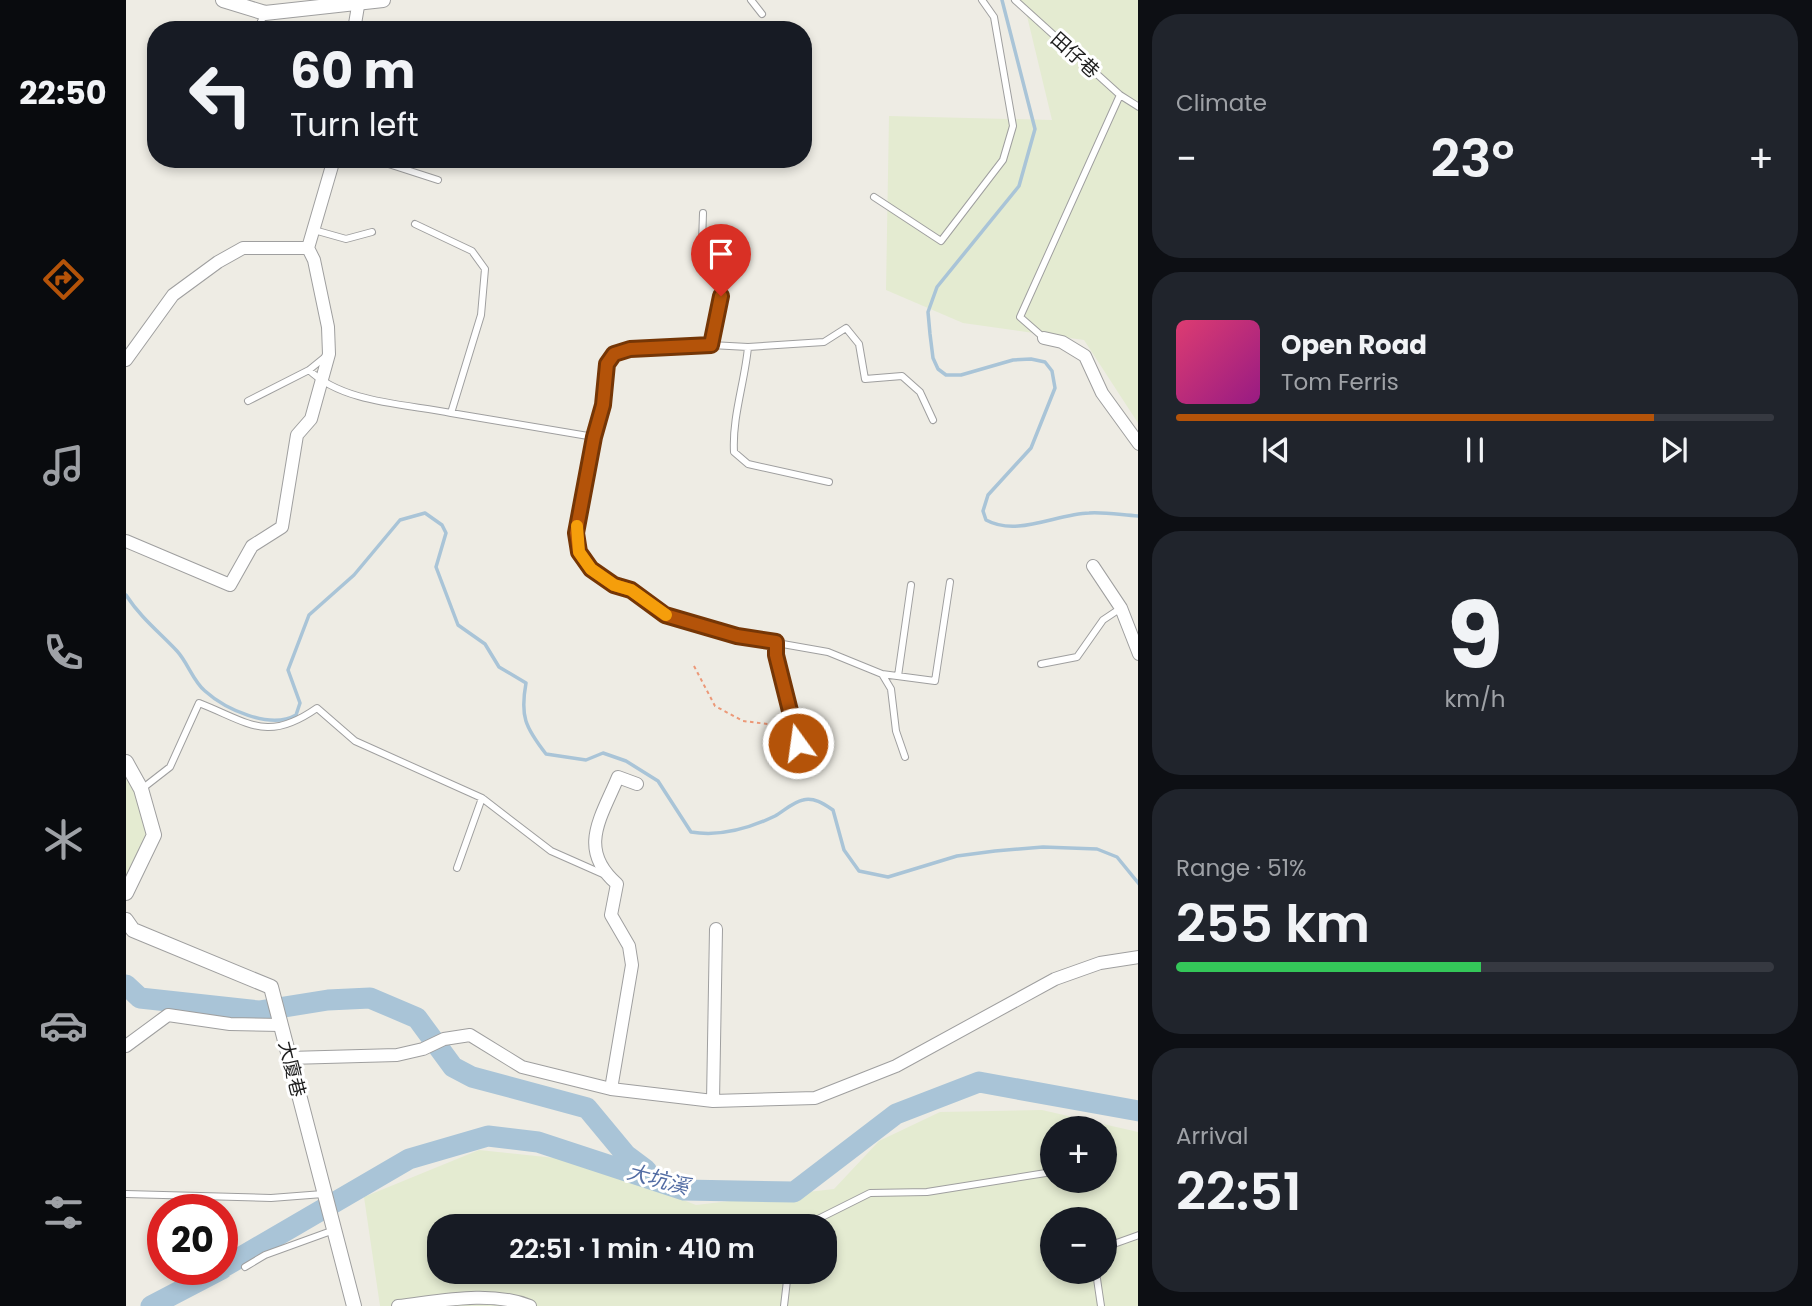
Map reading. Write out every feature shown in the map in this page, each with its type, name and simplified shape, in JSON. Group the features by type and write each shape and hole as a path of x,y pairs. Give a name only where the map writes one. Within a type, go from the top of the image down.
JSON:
{"street":[{"path":"223,0 265,13 383,0"},
{"path":"356,21 359,3"},
{"path":"126,541 230,585 252,545 282,527 297,435 311,419 323,384 329,354 328,327 314,260 308,248 331,168"},
{"path":"126,360 173,295 218,262 243,248 308,248"},
{"path":"1044,338 1062,342 1085,356 1102,393 1138,444"},
{"path":"1093,566 1121,608 1138,654"},
{"path":"126,762 141,789 154,835 126,893"},
{"path":"611,1090 632,965 629,946 611,915 617,884 596,859 593,839 618,777 637,784"},
{"name":"大廈巷","path":"126,920 133,930 271,987 354,1306"},
{"path":"713,1101 716,929"},
{"path":"289,1058 397,1055 423,1049 444,1038 470,1035 522,1067 611,1090 713,1101 815,1098 896,1066 1055,979 1100,963 1138,957"},
{"path":"126,1046 168,1015 230,1024 280,1024"},
{"path":"398,1306 467,1298 501,1299 530,1306"}],"lane":[{"path":"751,0 762,13"},
{"path":"874,197 941,241 1003,160 1013,126 994,17 982,0"},
{"name":"田仔巷","path":"1015,0 1119,95 1138,107"},
{"path":"261,21 265,13"},
{"path":"1044,338 1020,317 1119,95"},
{"path":"401,168 438,180"},
{"path":"703,213 702,243 726,271 711,345"},
{"path":"415,224 472,251 485,269 481,316 452,412"},
{"path":"313,230 346,239 372,232"},
{"path":"933,420 920,392 902,376 866,379 859,344 846,328 824,342 630,349 614,354 607,364 603,405 594,437 576,533 579,552 591,569 614,585 631,590 665,615 737,636 828,652 882,674 935,681 950,582"},
{"path":"748,346 745,382 733,436 734,452 748,464 829,482"},
{"path":"248,401 309,370 329,354"},
{"path":"309,370 323,384 368,397 594,437"},
{"path":"898,676 911,585"},
{"path":"1041,664 1077,657 1103,620 1121,608"},
{"path":"776,642 776,655 798,743"},
{"path":"882,674 891,689 896,731 905,757"},
{"path":"141,789 170,766 199,703 268,730 294,724 317,708 355,741 482,798 551,851 607,875"},
{"path":"457,869 482,798"},
{"path":"828,1214 870,1193 927,1192 1040,1174"},
{"path":"126,1194 324,1197"},
{"path":"245,1267 265,1255 333,1227"},
{"path":"1117,1243 1138,1236"},
{"path":"784,1306 787,1284"},
{"path":"1098,1284 1101,1306"}],"path":[{"path":"694,666 715,706 743,721 780,727 794,724"}],"green space":[{"path":"1018,0 1138,0 1138,423 1084,340 963,323 886,290 889,116 1052,120 1027,16"},
{"path":"126,770 137,785 150,843 126,886"},
{"path":"1042,1110 1068,1116 1040,1116 1040,1193 1117,1193 1117,1127 1138,1132 1138,1306 380,1306 364,1197 479,1150 583,1161 696,1205 834,1189 879,1141 940,1112"}],"waterway":[{"path":"1002,0 1035,129 1019,186 937,287 928,312 933,358 938,369 946,375 961,375 1013,360 1031,359 1045,362 1052,371 1055,388 1031,448 988,495 983,511 986,520 998,525 1024,526 1076,514 1138,516"},
{"path":"126,595 144,618 177,651 201,687 214,698 261,719 285,719 296,715 300,703 288,670 309,615 354,575 400,520 425,513 442,525 446,533 436,567 458,625 485,644 499,667 526,683 526,721 546,754 586,760 603,753 626,761 658,781 691,832 723,833 755,825 799,801 811,799 833,810 844,850 859,871 888,877 957,856 1043,847 1097,849 1117,857 1138,883"},
{"path":"126,985 140,998 259,1011 328,1000 370,998 417,1018 453,1067 472,1077 587,1108 626,1155 646,1170"},
{"name":"大坑溪","path":"238,1259 409,1159 488,1136 538,1142 684,1190 794,1192 896,1114 979,1082 1138,1111"},
{"name":"大坑溪","path":"151,1306 191,1285"}],"slow traffic":[{"path":"577,526 579,552 591,569 614,585 631,590 666,615"}],"route":[{"path":"721,296 711,345 630,349 614,354 607,364 603,405 594,437 576,533 579,552 591,569 614,585 631,590 665,615 737,636 776,642 776,655 798,743"}]}
